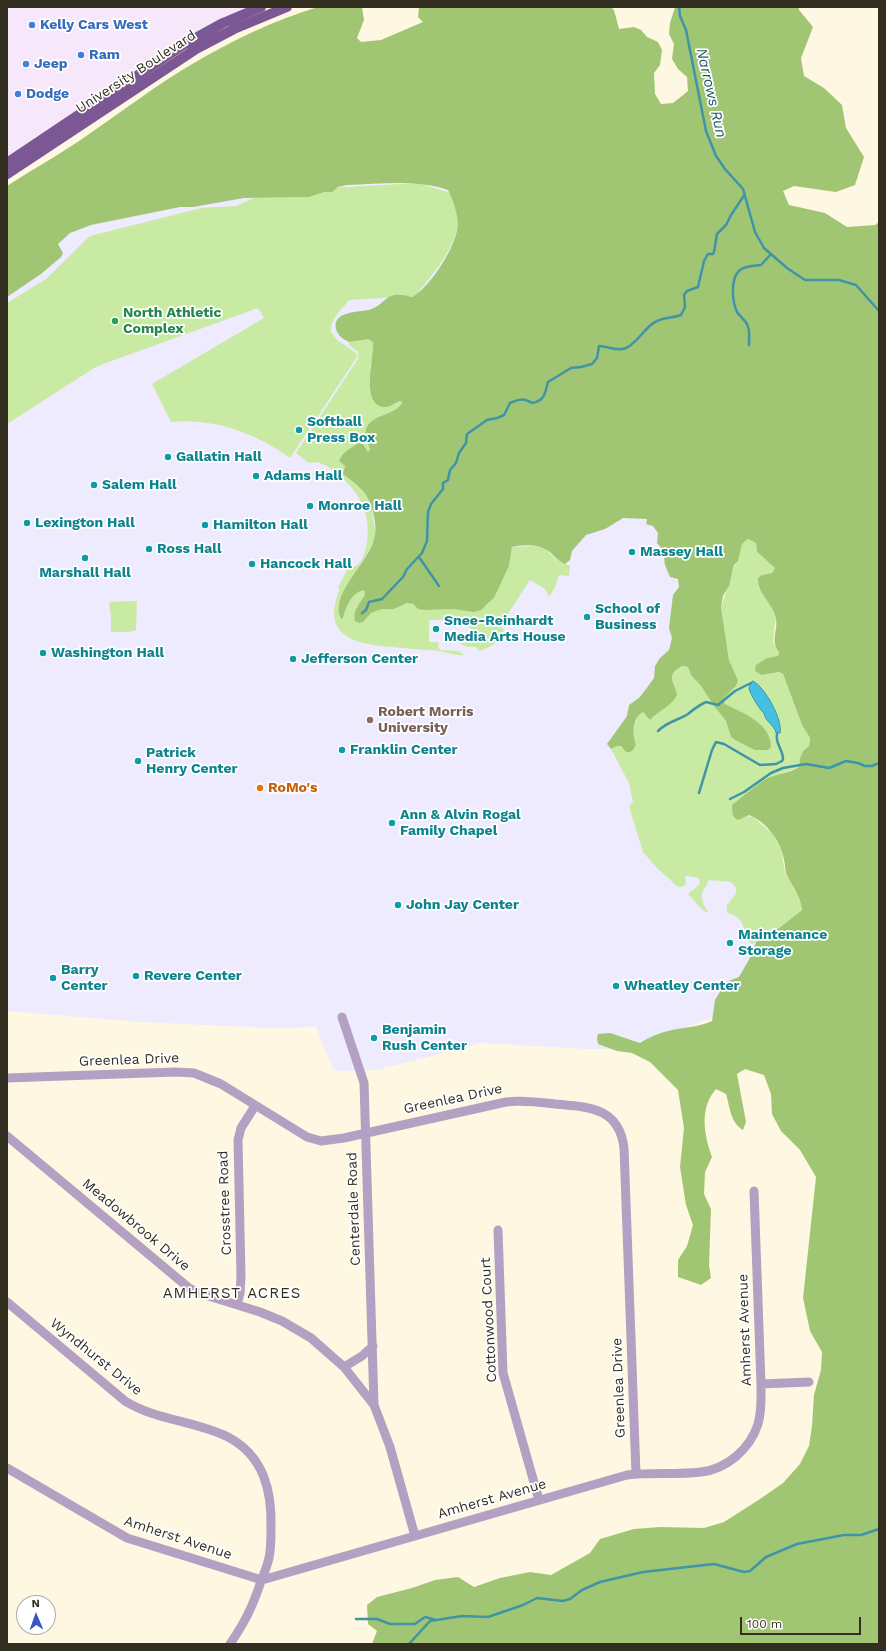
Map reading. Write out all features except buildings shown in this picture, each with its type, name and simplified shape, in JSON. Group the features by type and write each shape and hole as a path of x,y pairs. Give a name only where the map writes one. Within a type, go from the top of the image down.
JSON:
{"main road":[{"name":"University Boulevard","path":"7,163 183,45 223,23 261,7"},
{"name":"University Boulevard","path":"7,174 196,49 234,29 287,7"}],"street":[{"name":"Centerdale Road","path":"342,1016 364,1083 374,1405"},
{"name":"Greenlea Drive","path":"7,1078 187,1072 202,1076 221,1084 307,1137 329,1141 487,1105 513,1101 587,1107 602,1112 614,1122 621,1134 624,1148 636,1474"},
{"name":"Crosstree Road","path":"237,1304 240,1293 241,1276 238,1140 241,1128 255,1106"},
{"name":"Meadowbrook Drive","path":"7,1136 189,1288 272,1316 291,1326 321,1346 344,1366 374,1405 390,1447 415,1536"},
{"name":"Amherst Avenue","path":"7,1468 127,1538 262,1580 619,1477 636,1474 702,1472 718,1468 731,1460 751,1440 758,1424 761,1407 754,1191"},
{"name":"Cottonwood Court","path":"498,1230 503,1373 539,1500"},
{"name":"Wyndhurst Drive","path":"7,1302 125,1401 139,1408 222,1434 238,1443 250,1455 262,1472 270,1493 271,1503 270,1553 262,1580 247,1618 230,1644"},
{"path":"344,1366 362,1356 373,1346"},
{"path":"761,1384 809,1382"}],"shaded area":[{"path":"7,7 261,7 223,23 7,163"},
{"name":"Robert Morris University","path":"444,178 687,529 780,910 736,1010 691,1025 639,1049 588,1049 482,1043 377,1070 334,1071 316,1027 272,1028 141,1022 7,1011 7,242 224,191"}],"green space":[{"path":"318,7 362,7 364,20 357,38 361,42 381,40 423,22 418,17 419,7 611,7 614,10 619,29 634,27 641,30 647,37 658,42 662,50 660,65 654,73 655,94 661,104 673,103 688,91 687,77 678,69 672,59 674,44 669,34 670,23 675,7 799,7 799,10 813,27 801,58 804,76 824,88 842,105 846,128 864,157 855,185 836,192 794,186 783,191 789,205 825,213 847,227 875,225 879,222 879,1644 372,1644 377,1631 368,1624 367,1605 377,1597 412,1588 435,1580 458,1577 474,1587 500,1578 530,1572 551,1575 590,1553 600,1539 634,1529 660,1527 704,1528 724,1522 783,1483 800,1464 809,1446 814,1395 821,1370 822,1352 810,1331 803,1298 816,1177 800,1150 781,1131 772,1114 771,1094 764,1075 745,1069 737,1074 746,1122 743,1130 735,1123 733,1119 726,1094 716,1089 707,1105 705,1113 705,1131 712,1157 705,1172 704,1194 711,1209 709,1265 711,1278 701,1285 678,1277 678,1260 687,1246 693,1225 686,1205 680,1167 684,1128 678,1090 650,1062 632,1053 617,1051 598,1044 597,1038 598,1034 610,1033 640,1043 664,1032 697,1026 712,1021 715,1000 726,982 739,977 751,956 756,942 779,928 802,910 798,895 786,873 780,846 772,833 762,822 749,815 738,820 736,819 733,814 732,805 754,787 768,778 799,767 800,758 803,751 809,746 810,738 802,725 783,674 779,672 762,675 755,671 756,665 767,658 778,656 779,652 775,643 775,615 758,583 758,578 762,575 772,573 775,568 757,552 756,543 748,539 742,544 738,561 734,565 729,586 723,596 721,607 729,660 738,680 736,686 723,699 725,704 747,715 761,725 770,739 771,747 768,750 755,750 731,737 726,721 701,686 691,675 688,667 682,666 672,675 677,695 675,699 650,720 643,712 637,718 634,727 636,744 634,749 630,752 626,752 621,746 611,749 607,744 627,716 629,705 640,697 654,678 655,666 660,658 669,650 672,638 669,628 673,595 679,587 678,579 670,577 665,565 663,550 657,543 658,533 653,526 646,524 647,519 623,518 605,529 586,535 572,551 570,560 565,564 542,547 521,545 512,547 509,566 494,598 481,610 474,612 454,609 424,610 418,609 413,604 407,603 394,609 382,609 371,613 363,622 359,623 355,621 354,617 357,607 365,595 364,590 352,597 343,618 341,619 339,609 340,599 351,578 371,548 376,529 373,512 367,497 358,486 343,474 345,466 339,461 345,453 359,443 363,444 368,452 370,450 366,438 366,430 369,424 398,408 402,403 401,401 397,402 386,407 376,404 372,397 370,388 373,342 368,339 349,342 338,334 336,323 342,316 353,312 369,310 391,296 403,295 412,297 427,285 442,264 457,232 457,214 448,190 423,184 411,183 347,185 338,187 332,192 324,192 309,197 244,198 193,207 180,207 91,225 70,233 58,244 63,253 61,257 41,274 7,297 7,186 69,148 154,88 194,63 254,31"},
{"name":"North Athletic Complex","path":"418,183 457,195 458,225 452,244 441,263 415,296 349,300 337,314 332,323 331,332 337,340 356,353 357,357 290,458 263,441 234,429 203,422 171,422 152,384 264,318 258,308 94,368 7,424 7,303 46,279 90,236 202,208 236,206 254,198 309,197 330,188"},
{"path":"368,338 373,342 374,349 370,367 389,406 401,401 402,403 395,411 381,416 366,437 370,451 368,452 363,444 346,452 339,461 345,466 344,474 366,495 371,505 375,529 375,538 368,552 346,586 343,618 352,597 364,590 365,595 356,608 363,622 371,613 382,609 394,609 407,603 413,604 418,609 424,610 454,609 474,611 487,606 494,598 509,566 512,547 534,546 545,548 555,559 570,566 569,576 559,575 555,587 549,597 545,589 530,580 500,626 504,630 499,638 491,646 479,651 477,647 467,647 459,643 466,643 466,638 474,637 466,619 429,620 429,642 439,642 438,647 440,650 458,651 464,655 440,651 368,644 354,640 342,633 336,623 334,608 340,589 338,588 347,570 357,565 363,558 368,532 365,513 353,489 339,475 320,462 309,463 296,453 358,359 358,352 348,344 349,342"},
{"path":"748,539 756,543 757,552 775,568 772,573 762,575 763,594 769,602 776,617 773,642 779,652 778,656 767,658 762,675 780,672 783,674 802,725 810,738 809,746 803,751 800,758 799,767 768,779 756,786 732,805 746,816 753,817 773,834 781,850 785,872 801,900 802,910 779,928 752,944 748,940 742,922 739,918 727,913 727,905 736,894 736,888 731,882 709,880 707,882 702,895 704,906 709,913 706,912 688,894 700,884 699,879 685,876 686,883 683,886 678,887 656,867 643,852 630,810 630,805 633,802 629,783 611,749 621,746 626,752 636,744 634,740 634,728 640,713 643,712 650,720 668,705 675,688 672,675 678,667 688,667 691,675 701,686 726,721 731,737 735,740 758,723 725,704 723,699 736,686 738,680 729,660 721,607 742,544"},
{"path":"137,601 136,630 129,632 111,632 109,603"}],"water":[{"path":"753,681 763,690 772,704 779,720 780,733 776,733 753,697 749,688"}],"waterway":[{"name":"Narrows Run","path":"679,7 680,16 686,30 706,131 716,156 725,169 743,189 755,232 764,248 787,268 805,280 839,280 856,285 879,311"},
{"path":"362,613 366,610 369,602 382,599 403,577 407,569 422,553 427,541 428,512 431,504 443,489 443,483 448,480 450,470 456,463 459,453 466,443 467,434 487,420 504,415 510,403 521,400 526,400 532,403 540,400 544,396 548,382 571,368 592,364 597,358 599,346 616,349 626,348 635,342 653,323 681,315 685,307 684,295 687,291 698,287 704,261 708,254 713,254 714,252 717,234 726,225 745,194"},
{"path":"749,345 749,329 735,307 733,284 740,270 747,267 761,265 771,254"},
{"path":"419,557 439,586"},
{"path":"658,731 665,725 688,714 706,702 718,705 735,691 751,683"},
{"path":"699,793 712,750 716,742 724,744 760,765 776,764 783,759 782,752 777,741 777,734"},
{"path":"730,799 744,792 771,773 783,768 806,764 829,768 846,761 865,766 872,766 879,763"},
{"path":"409,1644 430,1621 462,1616 488,1617 523,1605 537,1598 563,1601 570,1599 582,1590 600,1582 643,1572 714,1564 744,1572 750,1571 766,1557 797,1544 844,1535 861,1535 879,1529"},
{"path":"356,1619 377,1619 390,1624 415,1624 425,1617 436,1620"}],"place":[{"name":"Kelly Cars West","path":"32,25"},
{"name":"Ram","path":"81,55"},
{"name":"Jeep","path":"26,64"},
{"name":"Dodge","path":"18,94"},
{"name":"North Athletic Complex","path":"115,321"},
{"name":"Softball Press Box","path":"299,430"},
{"name":"Gallatin Hall","path":"168,457"},
{"name":"Adams Hall","path":"256,476"},
{"name":"Salem Hall","path":"94,485"},
{"name":"Monroe Hall","path":"310,506"},
{"name":"Lexington Hall","path":"27,523"},
{"name":"Hamilton Hall","path":"205,525"},
{"name":"Ross Hall","path":"149,549"},
{"name":"Massey Hall","path":"632,552"},
{"name":"Marshall Hall","path":"85,558"},
{"name":"Hancock Hall","path":"252,564"},
{"name":"School of Business","path":"587,617"},
{"name":"Snee-Reinhardt Media Arts House","path":"436,629"},
{"name":"Washington Hall","path":"43,653"},
{"name":"Jefferson Center","path":"293,659"},
{"name":"Robert Morris University","path":"370,720"},
{"name":"Franklin Center","path":"342,750"},
{"name":"Patrick Henry Center","path":"138,761"},
{"name":"RoMo's","path":"260,788"},
{"name":"Ann & Alvin Rogal Family Chapel","path":"392,823"},
{"name":"John Jay Center","path":"398,905"},
{"name":"Maintenance Storage","path":"730,943"},
{"name":"Revere Center","path":"136,976"},
{"name":"Barry Center","path":"53,978"},
{"name":"Wheatley Center","path":"616,986"},
{"name":"Benjamin Rush Center","path":"374,1038"}],"district":[{"name":"AMHERST ACRES","path":"232,1294"}]}
